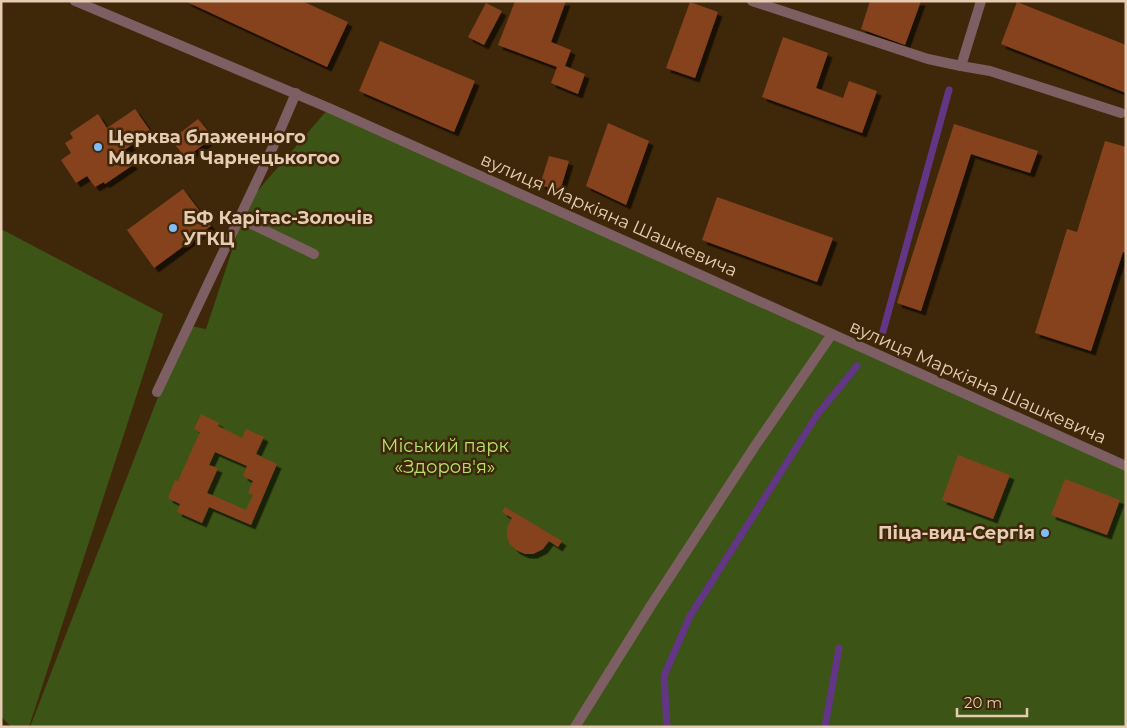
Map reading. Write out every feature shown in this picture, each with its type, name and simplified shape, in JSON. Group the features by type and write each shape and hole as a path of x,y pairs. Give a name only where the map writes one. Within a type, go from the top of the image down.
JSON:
{"street":[{"name":"вулиця Маркіяна Шашкевича","path":"75,1 296,93 1126,466"},
{"path":"752,1 928,60 990,71 1120,113"},
{"path":"960,66 981,1"},
{"path":"156,392 272,149 296,93"},
{"path":"239,218 314,254"},
{"path":"575,727 650,607 750,454 832,334"}],"green space":[{"name":"Міський парк «Здоров'я»","path":"329,108 1126,466 1126,727 30,727 186,325 206,329 248,202"},
{"path":"1,229 163,314 29,727 11,727 1,716"}],"building":[{"path":"185,1 302,1 348,22 327,67"},
{"path":"515,1 566,1 551,42 571,50 565,66 585,74 578,94 551,83 557,67 498,45"},
{"path":"870,1 921,1 905,45 861,29"},
{"path":"690,2 718,12 695,78 666,68"},
{"path":"1017,2 1126,45 1126,93 1001,44"},
{"path":"486,3 502,11 484,45 468,37"},
{"path":"783,37 828,53 816,88 843,98 849,81 877,91 862,133 762,97"},
{"path":"380,41 475,81 454,132 359,91"},
{"name":"Церква блаженного Миколая Чарнецькогоо","path":"135,109 151,132 123,151 133,165 105,184 104,182 95,187 87,176 76,183 61,160 71,153 65,143 73,138 70,133 98,114 107,128"},
{"path":"198,119 213,137 186,158 171,140"},
{"path":"608,123 649,141 626,205 586,186"},
{"path":"954,124 1038,151 1030,173 971,154 921,311 897,303"},
{"path":"1105,141 1126,147 1126,253 1123,252 1091,351 1035,333 1067,229 1077,232"},
{"path":"549,156 569,161 560,191 540,185"},
{"path":"183,189 211,226 154,268 127,230"},
{"path":"717,197 833,238 817,282 702,240"},
{"path":"201,414 219,423 218,426 242,438 246,429 264,437 256,454 277,464 251,525 209,507 202,523 177,512 180,504 168,498 175,480 178,481 200,432 194,429","holes":["215,452 247,466 243,476 253,481 248,493 253,495 246,510 207,493 218,468 209,465"]},
{"path":"958,455 1010,475 993,519 942,500"},
{"path":"1065,479 1120,500 1107,535 1051,515"},
{"path":"505,507 562,541 558,547 549,541 543,549 533,554 525,554 516,550 509,543 507,527 512,518 502,512"}],"waterway":[{"path":"882,335 949,90"},
{"path":"667,727 664,676 690,616 817,415 857,366"},
{"path":"825,727 839,648"}],"place":[{"name":"Церква блаженного Миколая Чарнецькогоо","path":"98,147"},
{"name":"БФ Карітас-Золочів УГКЦ","path":"173,228"},
{"name":"Піца-вид-Сергія","path":"1045,533"}]}
